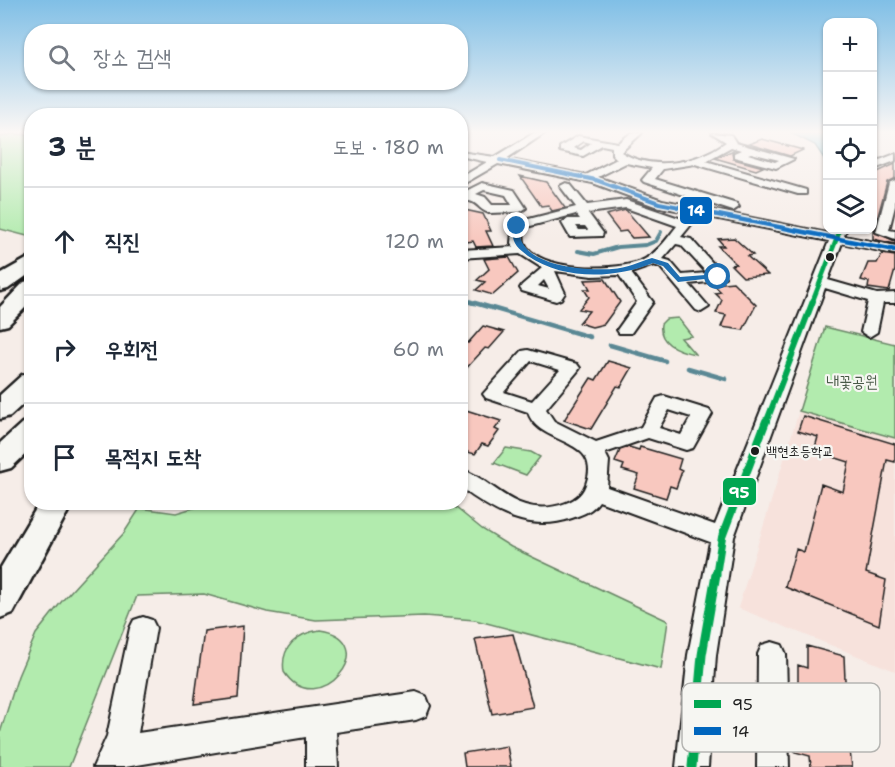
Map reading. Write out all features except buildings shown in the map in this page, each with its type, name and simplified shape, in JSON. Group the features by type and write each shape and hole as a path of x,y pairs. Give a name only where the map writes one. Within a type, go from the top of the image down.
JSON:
{"highway":[{"path":"0,284 24,268"},
{"path":"0,295 24,278"},
{"path":"0,320 24,295"},
{"path":"0,410 24,388"},
{"path":"0,427 24,406"},
{"path":"0,461 24,438"},
{"path":"0,474 24,452"},
{"path":"0,602 52,510"}],"street":[{"path":"468,178 485,169"},
{"path":"543,169 588,178 651,201 823,231"},
{"path":"588,178 606,169"},
{"path":"658,169 648,180 733,207"},
{"path":"722,169 802,192"},
{"path":"895,183 882,232 895,235"},
{"path":"566,186 584,214"},
{"path":"683,224 624,203 608,203 584,214 520,223 515,236 516,242 547,270 623,271 652,260 696,210"},
{"path":"877,205 888,207"},
{"path":"700,683 722,537 838,234 895,250"},
{"path":"672,238 686,242 718,277 678,280"},
{"path":"468,254 524,250"},
{"path":"652,260 665,264 701,308"},
{"path":"623,271 645,302 625,330"},
{"path":"819,282 876,299 895,298"},
{"path":"869,332 876,299"},
{"path":"468,482 501,505 522,514 545,515 568,511 584,505 594,491 600,464 592,450 575,436 544,423 538,418 536,408"},
{"path":"592,450 648,431"},
{"path":"594,491 722,537"},
{"path":"143,628 114,759 416,706"},
{"path":"772,654 772,683"},
{"path":"321,721 322,767"},
{"path":"692,767 693,752"},
{"path":"773,752 773,767"}],"shaded area":[{"name":"백현초등학교","path":"799,411 895,438 895,671 738,608"}],"green space":[{"path":"0,169 24,169 24,235 0,229"},
{"path":"678,318 692,336 681,338 695,354 676,348 663,337 661,324 666,319"},
{"name":"내꽃공원","path":"825,327 895,344 895,438 799,411"},
{"path":"506,448 531,452 540,457 526,475 494,463"},
{"path":"139,510 176,513 186,510 459,510 482,529 511,547 668,621 661,669 475,620 424,616 316,620 267,612 204,594 137,596 69,767 0,767 0,733 18,676 36,634 62,601 124,533"},
{"path":"320,630 339,637 347,648 347,661 340,674 328,684 313,689 298,686 284,672 285,655 297,638"}],"waterway":[{"path":"578,251 594,254 618,247 646,245 656,241 661,232"},
{"path":"468,301 473,303"},
{"path":"468,301 590,337"},
{"path":"610,345 665,361"},
{"path":"688,368 726,379"}],"transit line":[{"name":"14","path":"542,169 596,180 659,203 895,250"},
{"name":"95","path":"700,683 722,537 838,234"},
{"name":"95","path":"692,767 693,752"}],"place":[{"name":"백현초등학교","path":"755,451"}],"route":[{"path":"517,226 515,236 519,246 539,262 548,266 579,271 612,272 632,269 652,260 665,264 678,280 718,277"}]}
